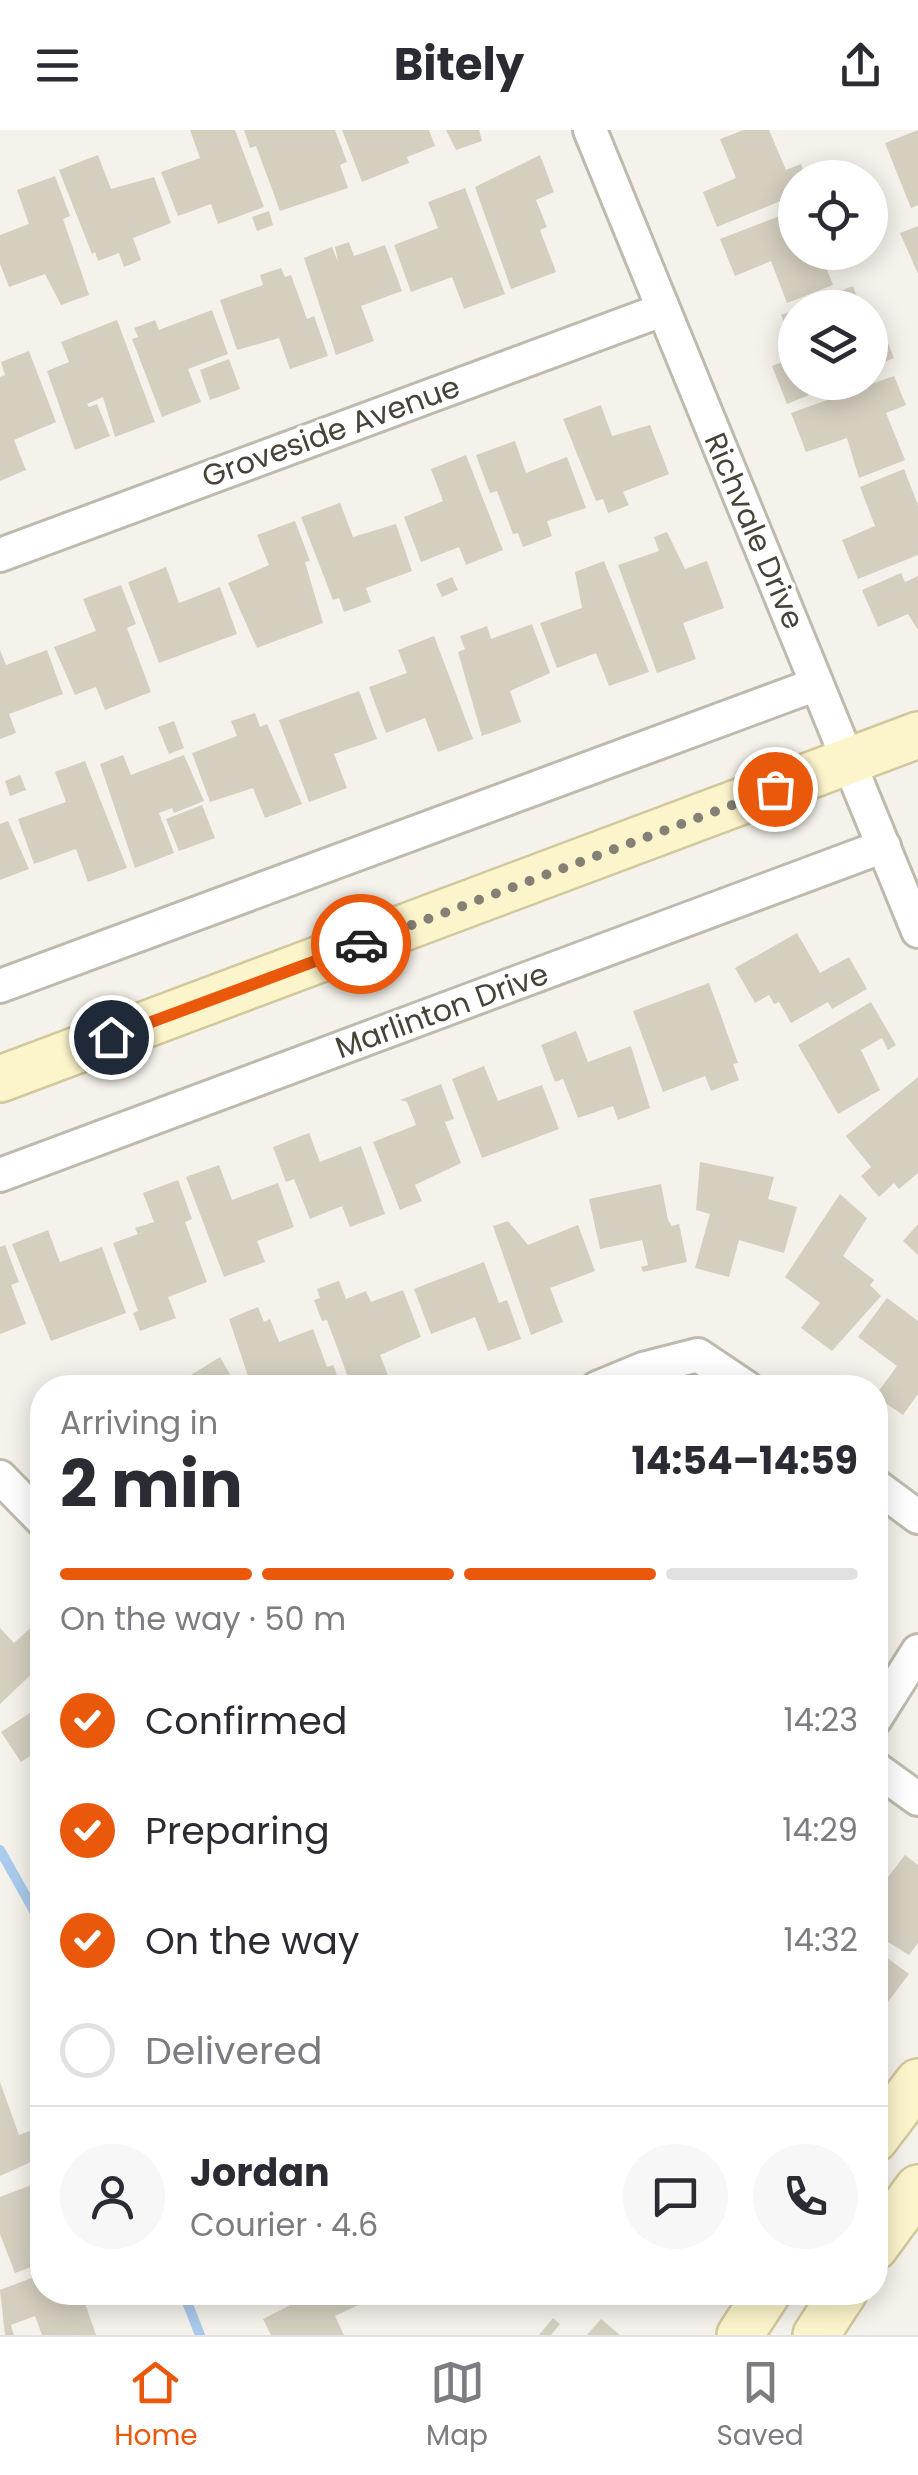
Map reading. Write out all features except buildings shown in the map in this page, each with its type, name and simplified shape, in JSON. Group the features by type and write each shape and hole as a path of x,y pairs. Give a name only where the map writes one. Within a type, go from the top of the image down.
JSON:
{"main road":[{"path":"0,1078 918,735"},
{"path":"888,2122 918,2082"},
{"path":"888,2228 918,2188"},
{"path":"740,2335 760,2305"},
{"path":"816,2335 836,2305"}],"street":[{"name":"Richvale Drive","path":"590,130 918,931"},
{"name":"Groveside Avenue","path":"0,555 662,310"},
{"path":"0,986 817,684"},
{"name":"Marlinton Drive","path":"0,1175 884,846"},
{"path":"628,1375 698,1355 728,1375"},
{"path":"0,1476 30,1507"},
{"path":"888,1495 918,1517"},
{"path":"888,1699 918,1652"},
{"path":"888,1777 918,1799"}],"waterway":[{"path":"0,1850 30,1904"},
{"path":"188,2305 200,2335"}],"way so far":[{"path":"361,944 775,789"}],"route":[{"path":"111,1037 361,944"}]}
